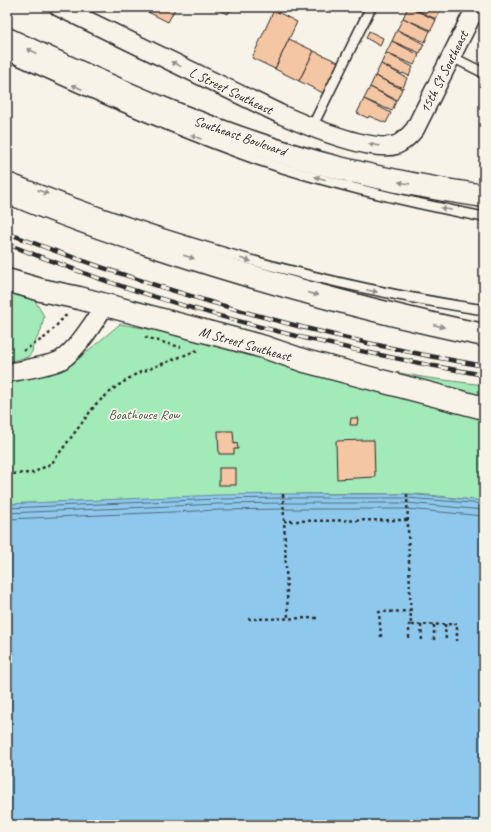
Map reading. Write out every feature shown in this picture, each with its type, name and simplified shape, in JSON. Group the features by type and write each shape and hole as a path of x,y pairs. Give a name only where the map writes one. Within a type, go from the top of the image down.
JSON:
{"main road":[{"name":"Southeast Boulevard","path":"7,39 157,106 216,130 338,168 397,182 484,196"},
{"path":"7,192 135,240 196,260 342,302 484,335"},
{"name":"M Street Southeast","path":"7,280 264,347 305,361 484,408"}],"street":[{"name":"L Street Southeast","path":"59,7 260,105 312,127 375,146 384,147 397,144 409,135"},
{"name":"15th St Southeast","path":"409,135 419,122 476,7"},
{"path":"7,373 50,364 60,360 72,351 105,305"}],"lane":[{"path":"312,127 371,7"},
{"path":"7,55 177,129 259,160 372,192 484,217"},
{"path":"452,57 484,73"},
{"path":"7,177 123,221 267,266 373,291 484,310"}],"path":[{"path":"17,353 36,344 47,336 65,316 70,315"},
{"path":"7,474 33,472 52,463 96,404 116,387 136,374 200,349"},
{"path":"283,494 288,618"},
{"path":"407,494 411,611 409,638"},
{"path":"284,521 408,520"},
{"path":"380,637 379,612 411,611"},
{"path":"248,619 320,618"},
{"path":"411,624 457,624 457,641"},
{"path":"434,624 434,642"},
{"path":"446,624 446,641"},
{"path":"421,625 422,642"}],"green space":[{"path":"7,290 35,301 44,316 41,331 33,345 32,352 28,357 7,362"},
{"name":"Boathouse Row","path":"120,324 428,378 484,385 484,501 416,494 306,494 206,496 7,504 7,383 71,365"}],"water":[{"path":"407,494 484,501 484,825 7,825 7,504 219,495"}],"building":[{"path":"138,7 176,7 168,22"},
{"path":"214,7 231,7 228,14"},
{"path":"408,7 436,20 431,30 403,18"},
{"path":"410,7 438,7 441,8 436,19"},
{"path":"274,10 297,22 275,69 252,58"},
{"path":"403,18 430,31 425,42 397,30"},
{"path":"397,30 424,44 420,53 392,41"},
{"path":"369,31 383,38 380,46 366,38"},
{"path":"289,39 314,51 299,81 275,69"},
{"path":"392,41 419,55 414,65 386,53"},
{"path":"314,51 338,62 323,93 299,81"},
{"path":"386,53 413,67 409,76 381,64"},
{"path":"381,64 407,78 403,88 375,76"},
{"path":"375,76 402,89 397,100 370,87"},
{"path":"370,87 396,101 392,111 364,99"},
{"path":"364,99 391,113 386,123 357,113"},
{"path":"351,418 358,418 357,425 350,425"},
{"path":"218,431 233,431 234,444 237,443 238,449 234,449 234,454 219,454"},
{"path":"374,440 375,477 337,479 336,441"},
{"path":"219,468 236,468 236,485 219,485"}],"railway":[{"path":"7,233 124,275 242,311 362,342 484,366"},
{"path":"7,244 109,282 248,324 342,347 484,375"}]}
